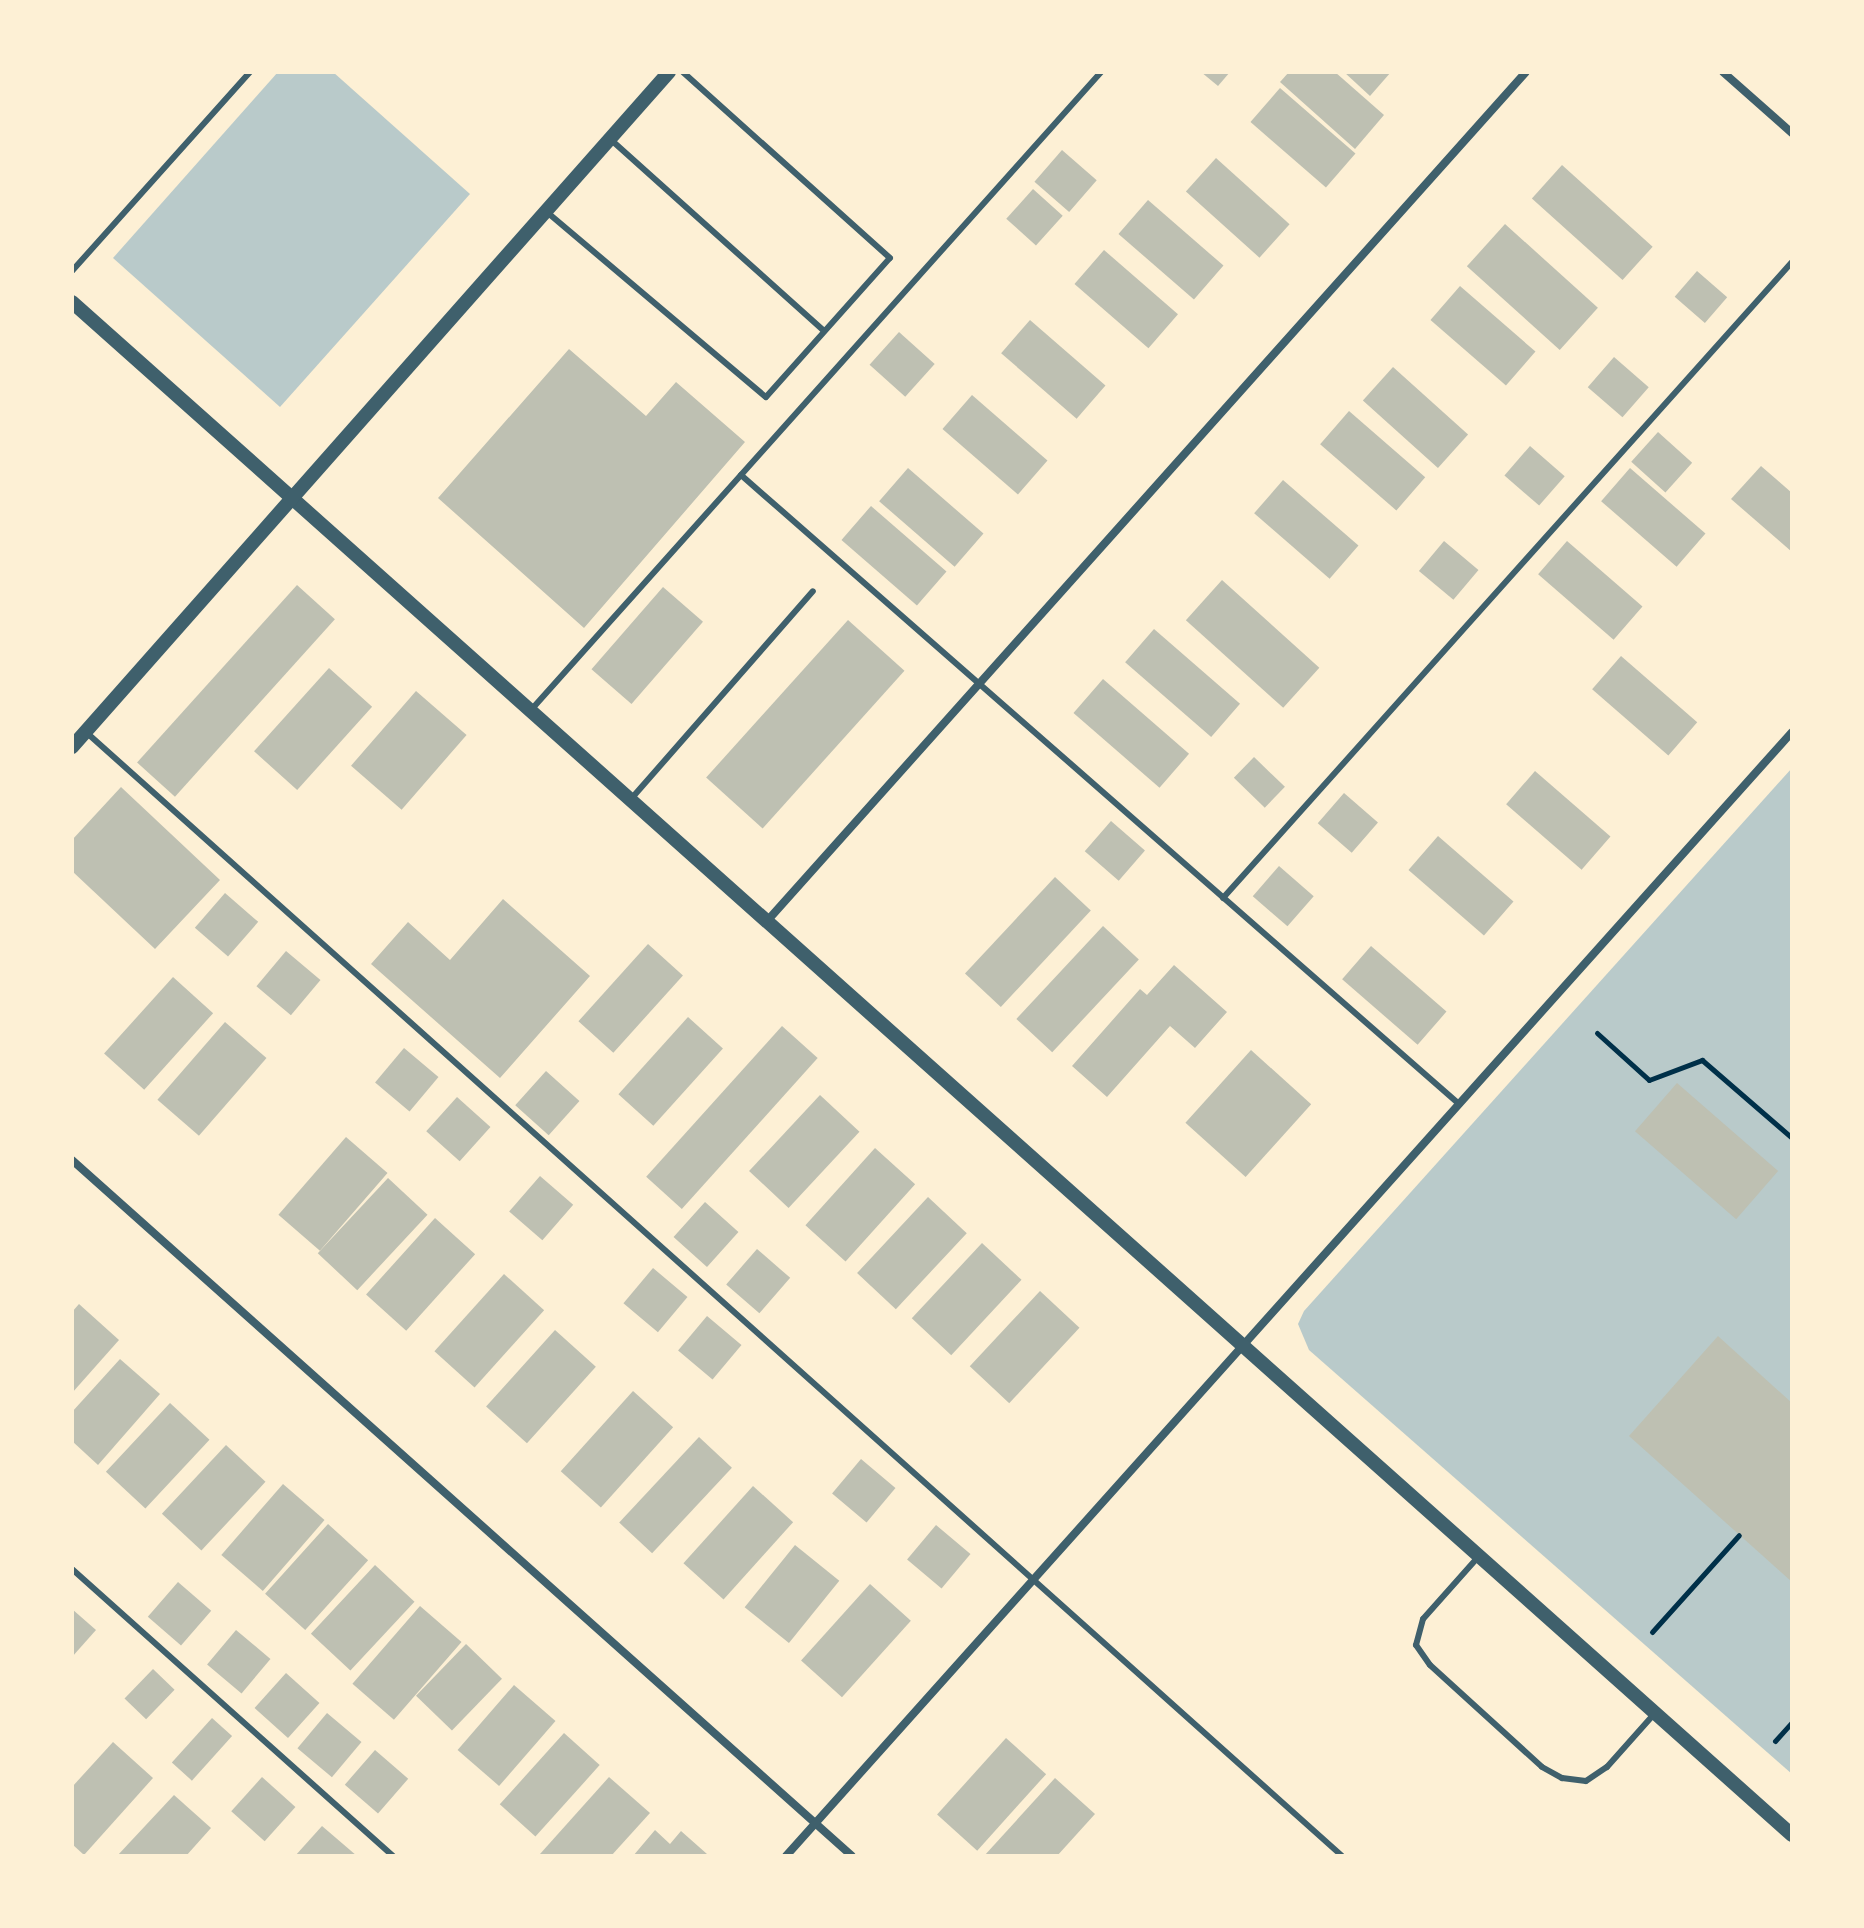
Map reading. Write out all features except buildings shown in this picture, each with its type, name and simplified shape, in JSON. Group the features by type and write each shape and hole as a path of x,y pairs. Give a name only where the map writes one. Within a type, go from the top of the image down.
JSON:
{"street":[{"path":"72,747 669,72"},
{"path":"768,920 1526,72"},
{"path":"1723,72 1792,133"},
{"path":"72,302 1792,1835"},
{"path":"786,1856 1792,732"},
{"path":"72,1160 852,1856"}],"lane":[{"path":"72,271 250,72"},
{"path":"545,211 766,397 890,258 683,72"},
{"path":"531,710 1101,72"},
{"path":"609,138 824,331"},
{"path":"1223,898 1792,262"},
{"path":"741,475 1459,1104"},
{"path":"631,799 813,591"},
{"path":"85,732 1342,1856"},
{"path":"1479,1556 1423,1619 1416,1645 1430,1665 1542,1767 1562,1778 1586,1781 1607,1767 1655,1713"},
{"path":"72,1569 393,1856"}],"path":[{"path":"1597,1033 1649,1080 1702,1060 1792,1138"},
{"path":"1652,1632 1739,1535"},
{"path":"1775,1741 1792,1722"}],"shaded area":[{"path":"278,72 333,72 470,194 280,407 113,258"},
{"path":"1792,768 1792,1774 1309,1350 1298,1324 1304,1311"}]}
